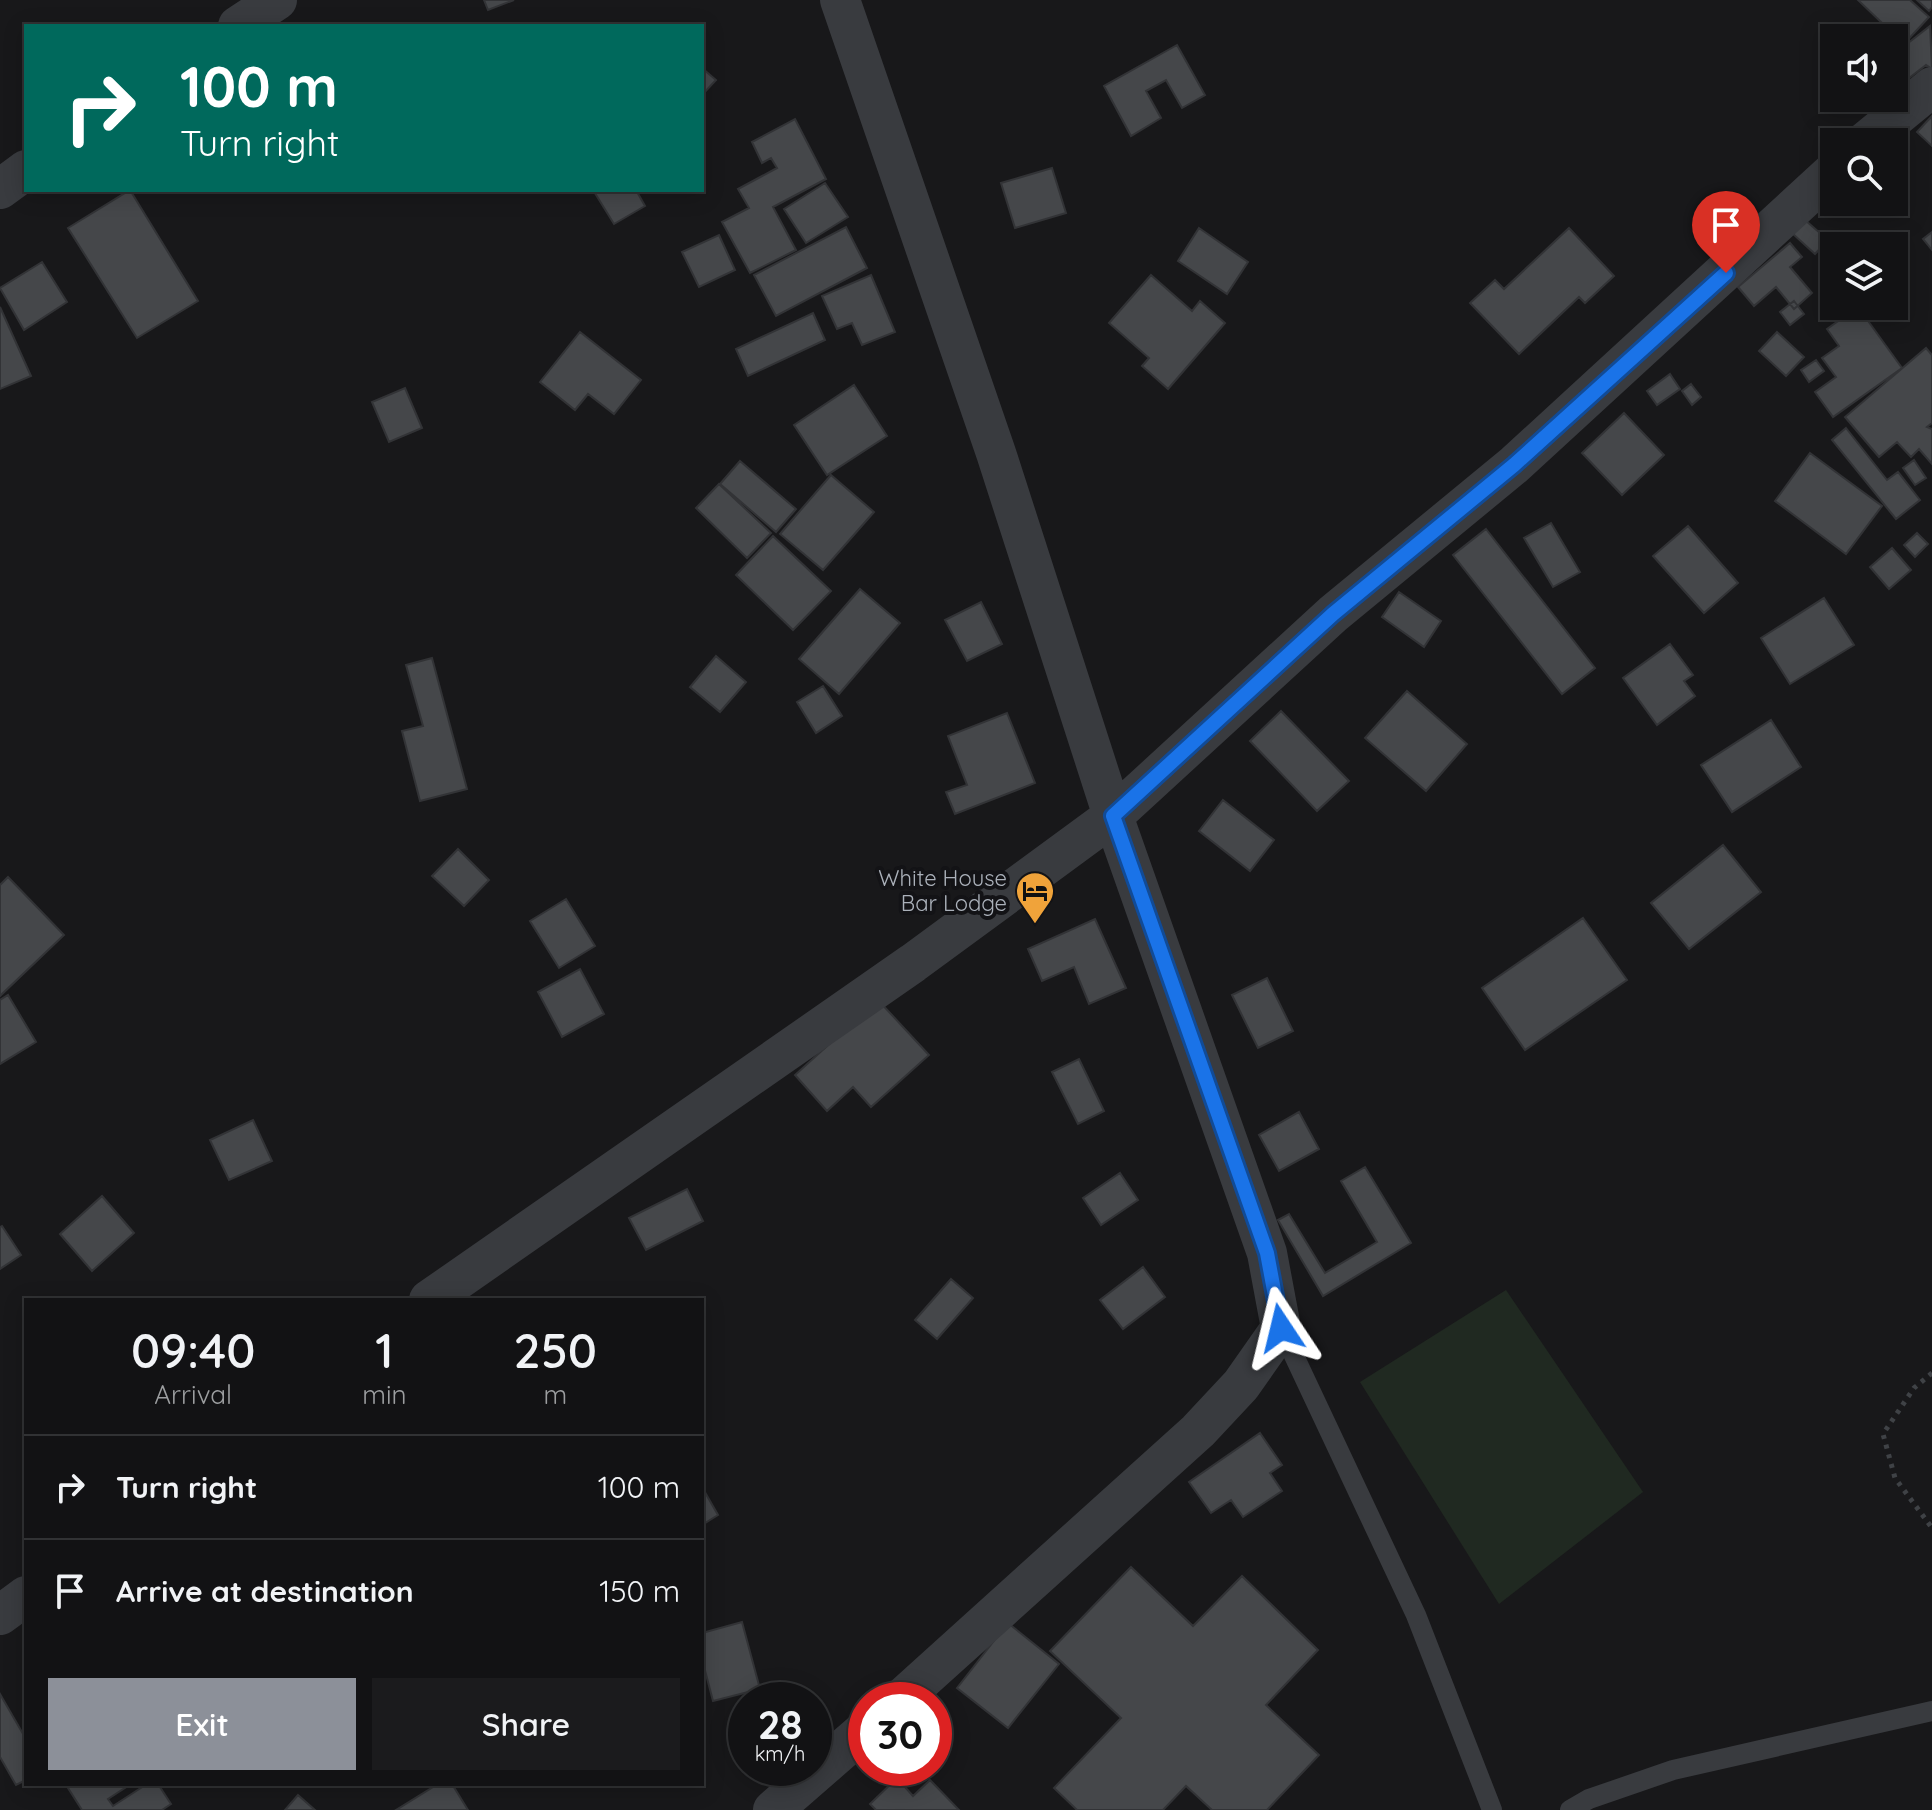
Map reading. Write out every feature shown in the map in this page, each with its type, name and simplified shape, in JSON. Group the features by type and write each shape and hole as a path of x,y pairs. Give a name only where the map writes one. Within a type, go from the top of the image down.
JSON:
{"street":[{"path":"241,24 277,0"},
{"path":"840,0 996,453 1113,816 1267,1253 1281,1328 1241,1385 1198,1431 920,1682"},
{"path":"1882,128 1932,87"},
{"path":"0,189 24,171"},
{"path":"432,1298 913,963 1113,816 1333,614 1514,465 1820,184"},
{"path":"0,1615 24,1597"},
{"path":"773,1810 848,1745"}],"lane":[{"path":"1281,1328 1416,1615 1492,1810"},
{"path":"1570,1810 1589,1799 1673,1770 1932,1711"}],"path":[{"path":"1932,1373 1914,1388 1883,1434 1895,1478 1932,1528"}],"shaded area":[{"path":"1506,1290 1643,1492 1499,1604 1360,1382"}],"building":[{"path":"484,0 514,0 488,10"},
{"path":"1858,0 1910,0 1929,17 1908,40 1908,24 1883,24"},
{"path":"1917,0 1932,0 1932,7 1929,11"},
{"path":"1930,26 1932,69 1926,65 1908,79 1908,43"},
{"path":"1177,45 1205,95 1182,108 1166,80 1146,91 1161,118 1131,136 1104,86"},
{"path":"704,70 716,80 704,93"},
{"path":"1932,116 1932,146 1917,132"},
{"path":"795,119 826,179 773,207 796,250 750,273 722,222 749,208 738,189 777,168 771,158 762,163 752,142"},
{"path":"1052,168 1066,213 1015,228 1001,183"},
{"path":"825,183 848,217 806,243 784,209"},
{"path":"131,192 198,301 137,338 68,228"},
{"path":"594,192 637,192 645,206 614,224"},
{"path":"1805,220 1820,233 1820,249 1815,254 1793,234"},
{"path":"846,227 867,268 776,316 754,275"},
{"path":"1199,228 1248,262 1227,294 1178,261"},
{"path":"1569,228 1614,276 1585,303 1579,297 1519,354 1470,303 1495,280 1504,289"},
{"path":"1932,232 1932,250 1923,239"},
{"path":"719,235 735,270 699,287 682,252"},
{"path":"1790,243 1802,257 1790,267 1812,293 1794,309 1776,287 1754,306 1738,287"},
{"path":"42,262 67,302 24,330 0,288"},
{"path":"871,275 895,332 862,345 852,323 837,329 822,296"},
{"path":"1151,275 1192,311 1200,301 1225,323 1168,389 1142,366 1149,358 1109,323"},
{"path":"1794,301 1804,314 1790,325 1780,312"},
{"path":"0,307 31,376 0,389"},
{"path":"813,313 825,340 748,376 736,349"},
{"path":"1840,320 1867,320 1902,368 1833,417 1815,392 1836,377 1822,358 1839,346 1827,329"},
{"path":"580,332 641,380 614,414 588,394 575,410 540,382"},
{"path":"1777,332 1804,357 1786,376 1759,351"},
{"path":"1926,348 1932,355 1932,423 1927,427 1932,429 1932,464 1919,449 1911,457 1897,442 1879,457 1845,417"},
{"path":"1816,360 1824,371 1809,382 1801,370"},
{"path":"1670,374 1680,389 1657,405 1647,391"},
{"path":"1691,384 1701,397 1692,405 1682,391"},
{"path":"854,385 887,436 827,475 794,425"},
{"path":"405,388 422,428 389,442 372,402"},
{"path":"1624,413 1664,455 1622,495 1582,453"},
{"path":"1846,428 1887,480 1898,472 1920,500 1896,519 1832,440"},
{"path":"1810,453 1882,506 1846,554 1775,501"},
{"path":"1914,460 1926,478 1915,485 1903,468"},
{"path":"740,461 796,509 776,532 720,484"},
{"path":"831,475 874,512 823,570 780,534"},
{"path":"719,484 771,533 747,558 696,508"},
{"path":"1551,523 1580,572 1553,587 1524,538"},
{"path":"1688,526 1738,583 1704,613 1653,556"},
{"path":"1486,529 1595,668 1562,694 1453,555"},
{"path":"1917,533 1928,544 1915,557 1904,545"},
{"path":"773,536 831,591 793,630 736,575"},
{"path":"1892,548 1911,570 1889,589 1870,567"},
{"path":"860,589 900,623 839,694 799,659"},
{"path":"1399,592 1441,621 1424,647 1382,617"},
{"path":"1824,598 1854,645 1790,684 1761,638"},
{"path":"981,602 1002,644 967,661 945,620"},
{"path":"1670,644 1693,675 1684,681 1695,696 1657,725 1623,678"},
{"path":"716,656 746,682 720,712 690,687"},
{"path":"432,658 467,789 420,801 402,731 423,726 406,665"},
{"path":"823,686 842,716 816,733 797,702"},
{"path":"1407,691 1467,744 1426,791 1365,738"},
{"path":"1281,711 1349,781 1317,811 1250,741"},
{"path":"1007,713 1035,783 955,814 946,792 967,785 948,736"},
{"path":"1771,720 1801,767 1732,812 1701,765"},
{"path":"1223,800 1274,840 1250,871 1199,831"},
{"path":"1723,845 1761,892 1689,949 1651,903"},
{"path":"458,849 489,880 464,906 432,876"},
{"path":"8,877 64,935 0,996 0,885"},
{"path":"566,899 595,946 559,968 530,921"},
{"path":"1583,918 1627,980 1525,1050 1482,988"},
{"path":"1095,919 1126,988 1089,1004 1074,967 1042,981 1028,949"},
{"path":"580,969 604,1014 562,1037 538,992"},
{"path":"1267,978 1293,1031 1258,1048 1232,995"},
{"path":"8,995 36,1042 0,1064 0,1000"},
{"path":"878,1000 929,1055 871,1107 853,1087 827,1111 795,1075"},
{"path":"1079,1059 1104,1111 1078,1124 1052,1072"},
{"path":"1299,1112 1319,1149 1279,1171 1259,1135"},
{"path":"253,1120 272,1161 229,1180 210,1140"},
{"path":"1365,1167 1411,1243 1323,1296 1278,1220 1289,1214 1325,1273 1377,1242 1341,1181"},
{"path":"1120,1173 1138,1200 1101,1225 1083,1198"},
{"path":"687,1189 703,1221 646,1250 629,1218"},
{"path":"102,1196 134,1233 92,1271 60,1234"},
{"path":"0,1227 21,1255 0,1269"},
{"path":"1143,1267 1165,1297 1123,1329 1100,1300"},
{"path":"951,1279 973,1298 937,1339 915,1320"},
{"path":"1260,1433 1282,1465 1270,1473 1282,1491 1243,1517 1231,1500 1211,1513 1189,1482"},
{"path":"704,1490 718,1515 704,1524"},
{"path":"1131,1567 1193,1626 1242,1576 1318,1650 1266,1705 1319,1755 1267,1810 1212,1810 1186,1786 1163,1810 1077,1810 1054,1788 1121,1718 1050,1651"},
{"path":"742,1622 758,1682 728,1682 728,1697 713,1701 704,1667 704,1632"},
{"path":"1008,1623 1059,1664 1008,1728 957,1688"},
{"path":"0,1694 24,1736 24,1781 16,1785 0,1757"},
{"path":"128,1786 108,1799 113,1806 144,1786 159,1786 171,1804 162,1810 82,1810 68,1788"},
{"path":"435,1786 453,1786 468,1810 396,1810"},
{"path":"889,1786 904,1786 913,1796 924,1786 936,1786 959,1810 876,1810 870,1804"},
{"path":"298,1795 315,1810 285,1810"}],"place":[{"name":"White House Bar Lodge","path":"1035,925"}],"route":[{"path":"1281,1328 1267,1253 1113,816 1333,614 1514,465 1726,273"}]}
